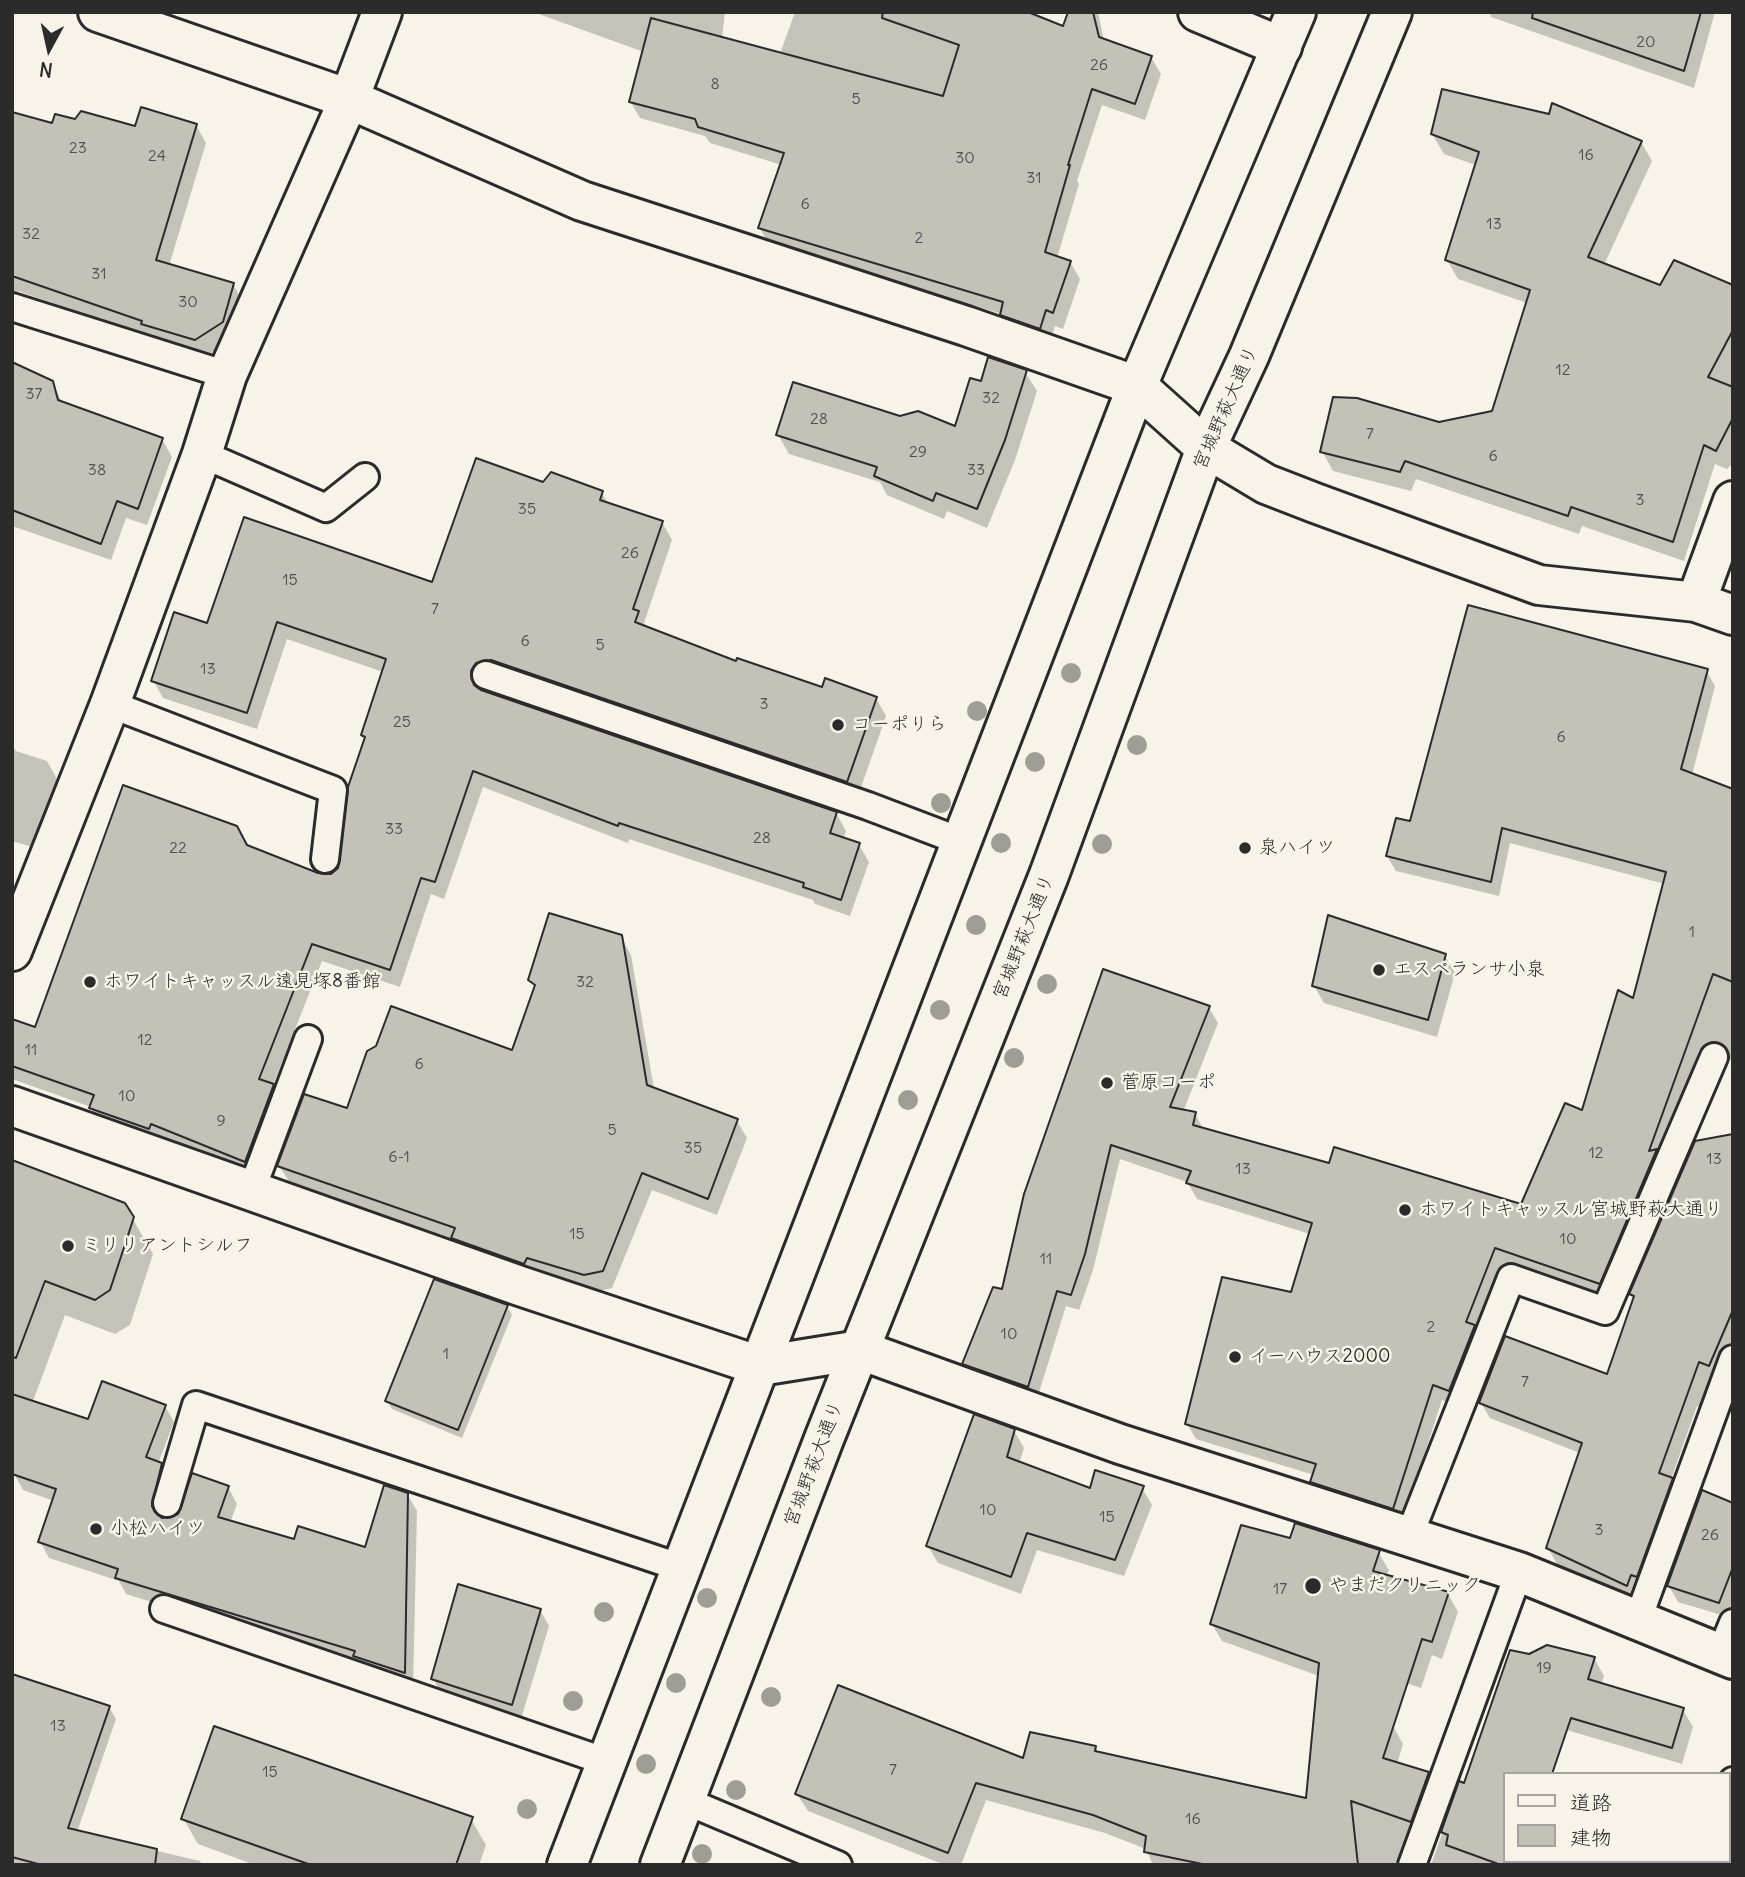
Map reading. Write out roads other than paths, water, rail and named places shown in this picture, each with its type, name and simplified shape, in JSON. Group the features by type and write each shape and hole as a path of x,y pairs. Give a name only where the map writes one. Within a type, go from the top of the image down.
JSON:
{"street":[{"path":"98,12 349,99 582,201 966,326 1137,386 1206,448 1266,484 1539,585 1696,602 1733,615"},
{"path":"12,951 110,704 202,454 227,375 349,99 382,12"},
{"path":"1198,12 1282,47"},
{"path":"567,1865 1137,386 1296,12"},
{"name":"宮城野萩大通り","path":"660,1865 860,1350 1049,875 1206,448 1248,356 1392,12"},
{"path":"1696,602 1733,501"},
{"path":"12,1106 520,1286 760,1366 860,1350 1120,1444 1408,1539 1519,1572 1637,1622 1729,1645"}],"lane":[{"path":"12,307 227,375"},
{"path":"202,454 326,508 365,477"},
{"path":"486,676 869,806 960,841"},
{"path":"110,704 333,790 326,859"},
{"path":"252,1189 308,1039"},
{"path":"1408,1539 1511,1278 1605,1311 1714,1057"},
{"path":"1637,1622 1733,1359"},
{"path":"167,1503 196,1405 682,1568"},
{"path":"1412,1865 1519,1572"},
{"path":"164,1609 607,1762"},
{"path":"686,1801 838,1865"}],"place":[{"name":"コーポりら","path":"838,725"},
{"name":"泉ハイツ","path":"1245,848"},
{"name":"エスペランサ小泉","path":"1379,970"},
{"name":"ホワイトキャッスル遠見塚8番館","path":"90,982"},
{"name":"菅原コーポ","path":"1107,1083"},
{"name":"ホワイトキャッスル宮城野萩大通り","path":"1405,1210"},
{"name":"ミリリアントシルフ","path":"68,1246"},
{"name":"イーハウス2000","path":"1235,1357"},
{"name":"小松ハイツ","path":"96,1529"},
{"name":"やまだクリニック","path":"1313,1586"}]}
